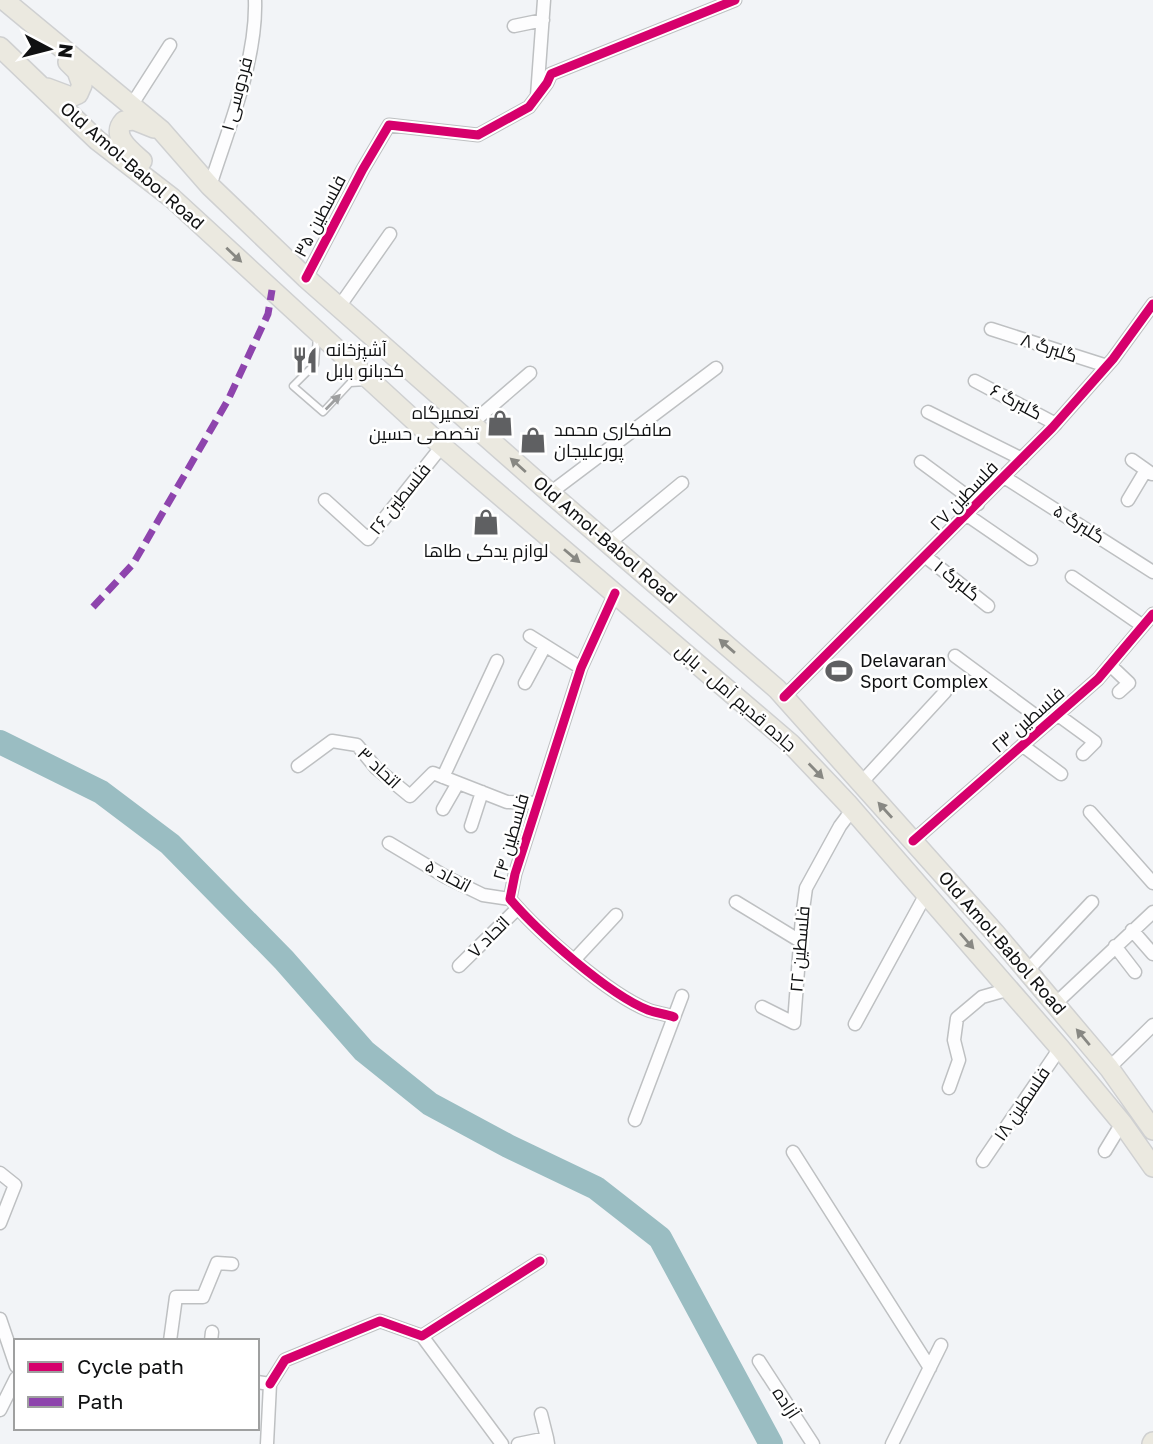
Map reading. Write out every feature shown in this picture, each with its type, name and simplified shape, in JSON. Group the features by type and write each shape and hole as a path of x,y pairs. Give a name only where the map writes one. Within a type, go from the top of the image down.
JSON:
{"main road":[{"name":"Old Amol-Babol Road","path":"9,4 161,131 210,186 306,278 784,697 1110,1068 1153,1130"},
{"path":"9,4 77,71 82,85 78,94 71,97 40,85"},
{"name":"Old Amol-Babol Road","path":"0,47 97,141 172,198"},
{"path":"161,131 134,120 124,121 118,132 124,144 147,165 172,198"},
{"name":"جاده قدیم آمل - بابل","path":"172,198 442,446 791,744 1010,989 1122,1123 1153,1167"}],"street":[{"name":"فردوسی ۱","path":"210,186 243,80 256,18 255,0"},
{"path":"537,96 544,0"},
{"path":"537,96 551,74 735,0"},
{"path":"514,26 542,20"},
{"path":"131,106 170,45"},
{"name":"فلسطین ۳۵","path":"306,278 389,125 478,135 529,107 537,96"},
{"path":"339,307 390,234"},
{"name":"فلسطین ۲۷","path":"784,697 1056,424 1107,366 1153,304"},
{"name":"گلبرگ ۸","path":"991,329 1107,366"},
{"path":"550,493 716,368"},
{"path":"472,424 530,373"},
{"name":"گلبرگ ۶","path":"975,381 1056,424"},
{"path":"928,412 1022,459"},
{"name":"فلسطين ٢۶","path":"325,500 368,539 442,446"},
{"path":"1128,500 1150,472 1132,460"},
{"path":"921,462 978,504"},
{"name":"گلبرگ ۵","path":"1004,477 1153,572"},
{"path":"609,543 682,483"},
{"path":"967,515 1031,559"},
{"name":"گلبرگ ۱","path":"926,557 988,606"},
{"path":"1072,577 1143,626"},
{"name":"فلسطین ۲۴","path":"514,903 515,874 581,668 615,593"},
{"name":"فلسطین ۲۳","path":"913,841 1098,679 1153,614"},
{"path":"530,636 581,668"},
{"path":"525,683 545,646"},
{"path":"955,656 1047,724"},
{"path":"497,661 443,777 507,802 538,803"},
{"path":"1110,665 1129,683 1119,692"},
{"path":"861,783 945,692"},
{"path":"1058,715 1095,742 1083,754"},
{"name":"اتحاد ۳","path":"298,766 332,741 357,746 376,768 410,796 433,774 443,777"},
{"path":"1023,746 1061,774"},
{"path":"443,809 457,783"},
{"path":"471,826 482,792"},
{"name":"فلسطین ۲۲","path":"762,1007 794,1023 806,888 840,826 852,810"},
{"path":"1090,812 1153,883"},
{"name":"اتحاد ۵","path":"389,843 446,877 483,895 514,903"},
{"path":"855,1024 926,894"},
{"path":"736,902 800,941"},
{"path":"1027,971 1092,902"},
{"path":"514,903 528,920 608,986 647,1009 674,1017"},
{"name":"اتحاد ۷","path":"459,965 514,903"},
{"path":"1055,1004 1153,912"},
{"path":"575,959 616,915"},
{"path":"1132,930 1153,954"},
{"path":"1115,946 1135,972"},
{"path":"949,1088 959,1060 954,1040 957,1018 982,997 1010,989"},
{"path":"635,1120 682,996"},
{"path":"1110,1068 1153,1025"},
{"name":"فلسطین ۱۸","path":"983,1161 1060,1048"},
{"path":"1105,1151 1122,1123"},
{"path":"793,1152 930,1368"},
{"path":"0,1172 15,1185 0,1223"},
{"path":"422,1336 540,1261"},
{"path":"170,1339 176,1297 203,1297 217,1263 232,1264"},
{"path":"0,1319 14,1358"},
{"path":"267,1444 263,1383 285,1360 380,1321 422,1336 502,1444"},
{"path":"891,1444 941,1345"},
{"name":"آزاده","path":"759,1361 813,1444"},
{"path":"0,1410 14,1382"},
{"path":"518,1444 547,1441 541,1415"}],"lane":[{"path":"317,331 314,364 293,386 306,398 323,412 350,383 375,382"}],"waterway":[{"path":"0,742 101,792 170,844 284,960 364,1051 430,1104 508,1146 596,1188 660,1238 771,1444"}],"marked path":[{"path":"93,607 133,564 228,400 268,314 272,290"}],"cycle path":[{"path":"306,278 389,125 478,135 529,107 551,74 735,0"},
{"path":"784,697 1052,428 1113,359 1153,304"},
{"path":"615,593 581,668 515,874 510,899 555,944 594,977 632,1002 648,1010 674,1017"},
{"path":"913,841 1098,679 1153,614"},
{"path":"270,1384 285,1360 380,1321 422,1336 540,1261"}],"place":[{"name":"آشپزخانه کدبانو بابل","path":"305,360"},
{"name":"تعمیرگاه تخصصی حسین","path":"500,423"},
{"name":"صافکاری محمد پورعلیجان","path":"533,440"},
{"name":"لوازم یدکی طاها","path":"486,522"},
{"name":"Delavaran Sport Complex","path":"839,671"}]}
